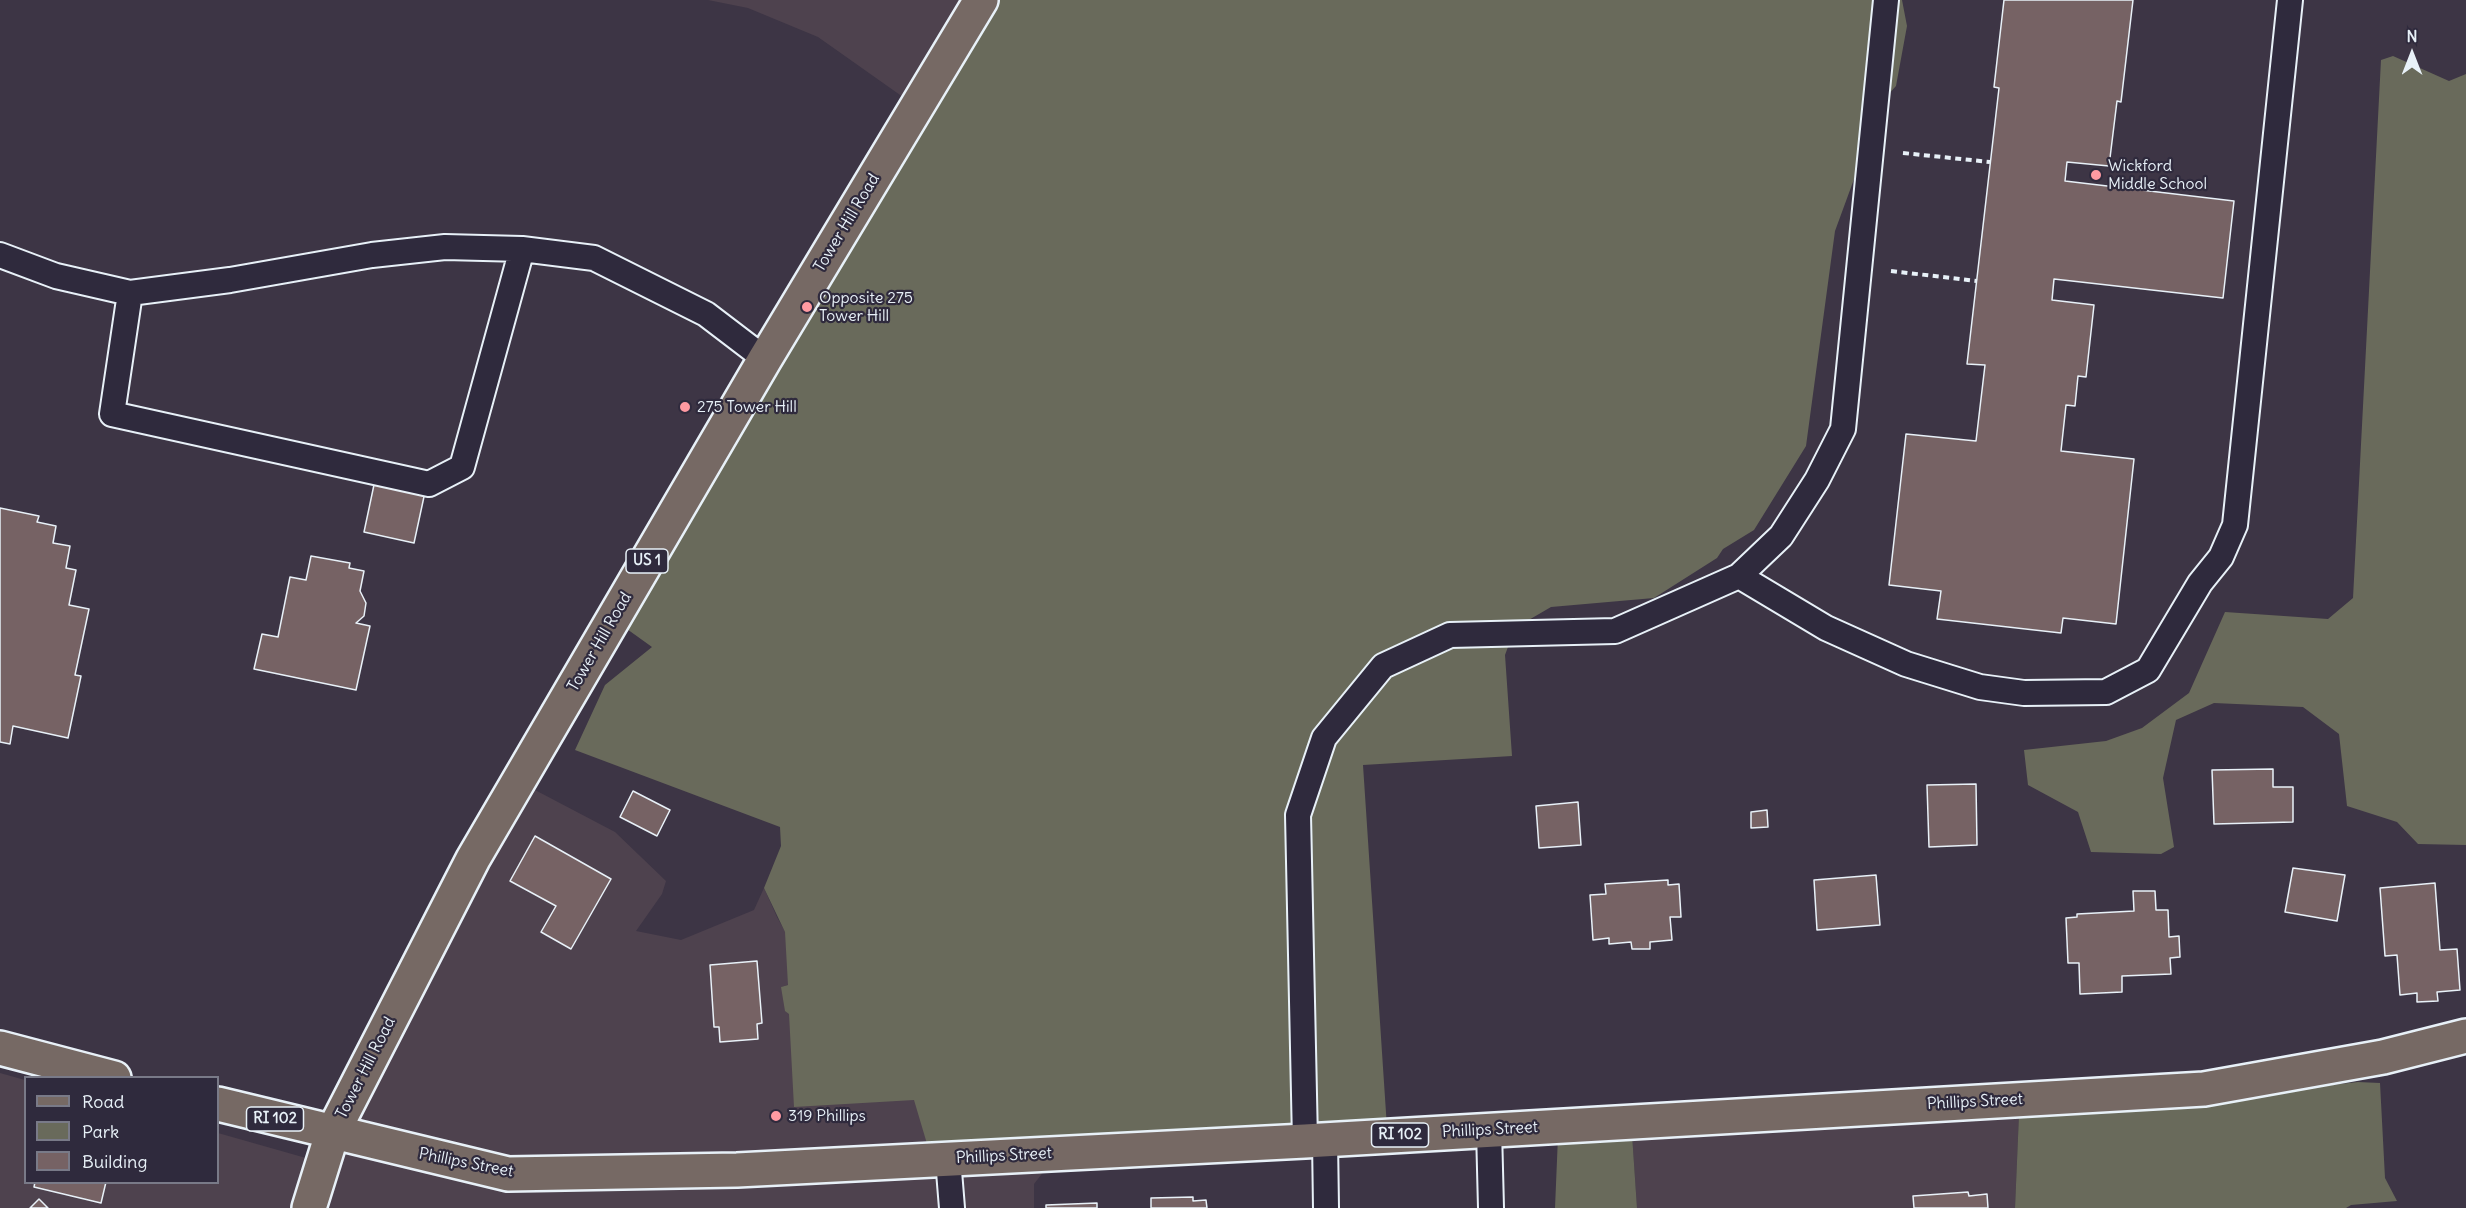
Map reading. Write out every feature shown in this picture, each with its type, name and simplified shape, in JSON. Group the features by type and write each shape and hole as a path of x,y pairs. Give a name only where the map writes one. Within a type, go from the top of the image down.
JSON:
{"main road":[{"name":"Tower Hill Road","path":"309,1208 332,1134 473,859 765,359 981,0"},
{"name":"Phillips Street","path":"332,1134 508,1174 737,1170 1315,1141 2204,1089 2383,1058 2466,1036"},
{"path":"0,1048 110,1076"},
{"name":"RI 102","path":"219,1104 332,1134"}],"lane":[{"path":"1326,1208 1315,1141 1298,815 1324,738 1383,666 1450,635 1615,631 1739,576 1781,536 1817,480 1843,429 1887,0"},
{"path":"1739,576 1826,628 1906,664 1980,687 2024,693 2106,692 2148,669 2200,583 2222,557 2235,525 2290,0"},
{"path":"0,255 56,276 130,293 230,280 372,255 444,247 522,249 594,258 706,314 765,359"},
{"path":"130,293 112,414 429,484 462,467 522,249"},
{"path":"1489,1130 1491,1208"},
{"path":"948,1159 952,1208"}],"path":[{"path":"1872,150 1990,162"},
{"path":"1860,268 1977,281"}],"shaded area":[{"path":"708,0 975,0 910,102 818,37 748,8"},
{"path":"515,788 535,790 615,832 666,881 662,894 636,931 681,940 754,910 764,888 777,917 811,978 781,987 811,1022 907,1076 1048,1166 1034,1184 1034,1208 0,1208 0,1073 24,1080 24,1184 219,1184 219,1133 306,1158"},
{"path":"2019,1114 2015,1208 1637,1208 1632,1134"}],"green space":[{"path":"975,0 1902,0 1907,26 1896,86 1861,125 1857,171 1835,231 1806,446 1754,530 1723,549 1717,558 1654,598 1551,607 1515,628 1505,655 1512,756 1363,765 1388,1143 933,1164 914,1100 794,1107 789,1014 785,1011 781,987 788,985 785,932 764,888 781,846 780,827 575,750 605,685 652,647 613,619"},
{"path":"2393,56 2449,81 2466,74 2466,845 2418,844 2397,822 2347,806 2339,734 2303,707 2214,703 2176,720 2163,778 2174,847 2161,854 2091,852 2078,812 2028,785 2024,750 2106,741 2142,728 2189,693 2225,612 2328,619 2353,598 2381,60"},
{"path":"2358,1082 2380,1083 2385,1178 2397,1201 2351,1205 2346,1208 2015,1208 2019,1114 2217,1098"},
{"path":"1632,1134 1637,1208 1555,1208 1558,1136"}],"building":[{"name":"Wickford Middle School","path":"2004,0 2133,0 2121,102 2117,101 2109,166 2067,162 2065,181 2234,201 2223,298 2054,279 2052,300 2094,305 2086,377 2078,376 2075,406 2066,405 2061,451 2134,459 2116,624 2063,618 2061,633 1937,619 1941,591 1889,585 1906,434 1976,441 1985,365 1967,364 1999,88 1994,87"},
{"path":"375,480 425,492 414,543 364,532"},
{"path":"0,508 39,516 37,522 56,526 53,543 70,546 66,568 76,570 69,605 89,609 75,675 81,676 68,738 13,726 10,744 0,742"},
{"path":"311,556 350,563 349,568 364,571 360,591 366,603 364,616 356,623 370,626 356,690 254,669 262,634 278,637 290,577 306,580"},
{"path":"2273,769 2273,787 2293,787 2293,822 2214,824 2212,770"},
{"path":"1976,784 1977,845 1929,847 1927,785"},
{"path":"633,791 670,810 657,836 620,817"},
{"path":"1578,802 1581,845 1539,848 1536,806"},
{"path":"1767,810 1768,827 1751,828 1751,812"},
{"path":"535,836 611,879 571,949 541,932 556,906 510,881"},
{"path":"2293,868 2345,875 2337,921 2285,912"},
{"path":"1876,875 1880,925 1817,930 1814,880"},
{"path":"1668,880 1668,885 1679,884 1681,917 1670,917 1672,940 1650,942 1650,949 1632,949 1631,942 1609,944 1609,938 1593,940 1590,895 1606,894 1605,884"},
{"path":"2435,883 2440,950 2457,949 2460,990 2437,992 2438,1001 2417,1002 2417,993 2400,995 2397,955 2385,956 2380,888"},
{"path":"2133,891 2155,891 2156,910 2168,910 2169,937 2179,936 2180,957 2170,958 2171,974 2122,976 2122,992 2080,994 2079,963 2068,963 2066,918 2077,917 2077,914 2134,911"},
{"path":"757,961 762,1023 757,1024 758,1039 720,1042 719,1027 714,1027 710,965"},
{"path":"35,1184 106,1184 101,1203 34,1187"},
{"path":"1968,1192 1969,1196 1987,1194 1988,1208 1914,1208 1913,1196"},
{"path":"1193,1197 1193,1201 1206,1200 1207,1208 1151,1208 1151,1198"},
{"path":"39,1199 48,1208 30,1208"},
{"path":"1097,1203 1097,1208 1046,1208 1046,1205"}],"place":[{"name":"Wickford Middle School","path":"2096,175"},
{"name":"Opposite 275 Tower Hill","path":"807,307"},
{"name":"275 Tower Hill","path":"685,407"},
{"name":"319 Phillips","path":"776,1116"}]}
